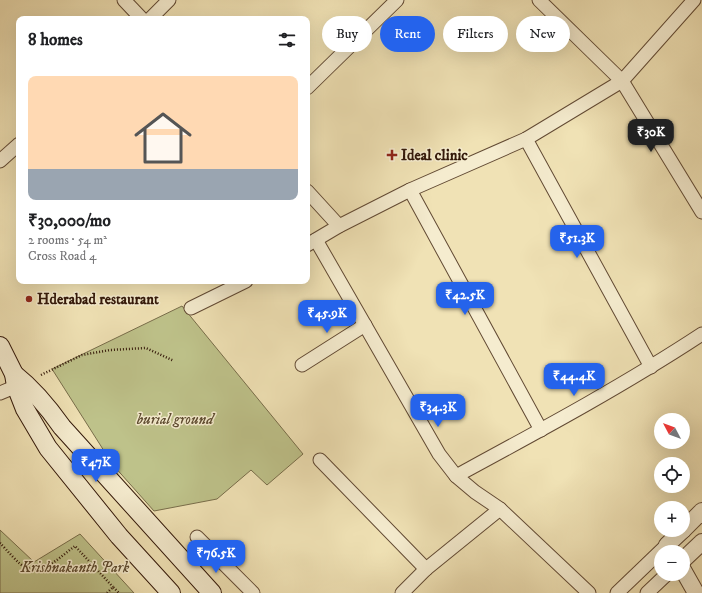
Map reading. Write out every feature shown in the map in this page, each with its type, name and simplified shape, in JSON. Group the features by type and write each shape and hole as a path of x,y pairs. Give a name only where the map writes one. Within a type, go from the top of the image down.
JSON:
{"main road":[{"path":"0,346 13,384 25,409 48,448 119,536 171,593"},
{"path":"13,384 44,402 62,427 212,593"}],"street":[{"path":"124,0 139,16"},
{"path":"153,16 169,0"},
{"path":"310,85 398,0"},
{"path":"539,0 622,81 702,212"},
{"path":"588,593 500,509 475,492 456,476 439,454 364,325 311,242 410,190 526,139 622,81 694,0"},
{"path":"526,139 651,367"},
{"path":"0,161 16,147"},
{"path":"410,190 541,430"},
{"path":"310,194 339,226"},
{"path":"192,308 240,284"},
{"path":"302,365 364,325"},
{"path":"456,476 541,430 651,367 702,334"},
{"path":"320,460 426,569"},
{"path":"402,593 426,569 500,509"},
{"path":"690,523 702,511"},
{"path":"197,537 253,593"},
{"path":"690,553 702,542"},
{"path":"617,593 654,562"},
{"path":"646,593 659,581"},
{"path":"689,581 696,593"}],"path":[{"path":"13,384 82,356 110,350 146,348 174,361"},
{"path":"0,543 25,567 36,569 48,566 75,546 119,593"},
{"path":"107,593 113,587"}],"green space":[{"name":"burial ground","path":"182,306 303,454 267,485 251,470 217,499 154,511 113,465 52,369"},
{"name":"Krishnakanth Park","path":"0,530 34,562 80,534 134,593 0,593"}],"place":[{"name":"Ideal clinic","path":"392,155"},
{"name":"Hderabad restaurant","path":"29,299"}]}
